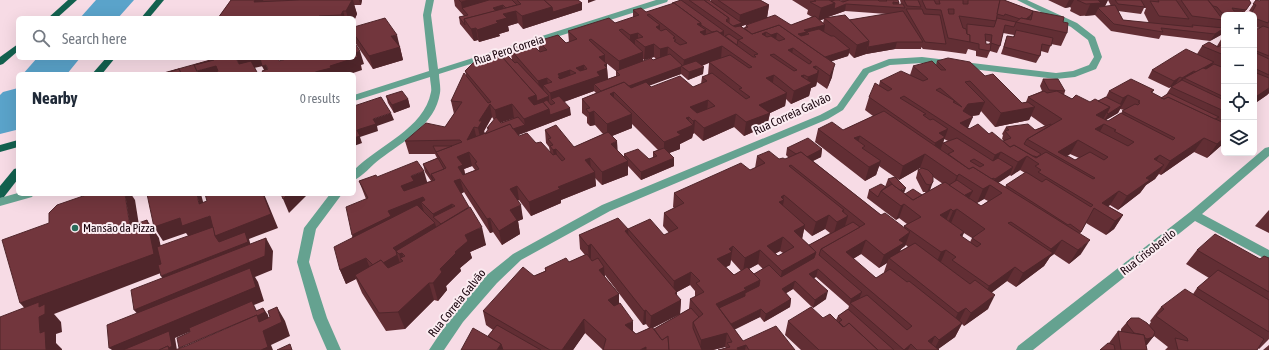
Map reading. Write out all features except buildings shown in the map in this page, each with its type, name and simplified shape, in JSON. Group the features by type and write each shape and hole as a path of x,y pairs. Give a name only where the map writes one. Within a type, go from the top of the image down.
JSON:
{"main road":[{"path":"54,16 73,0"},
{"path":"147,16 160,0"},
{"path":"0,62 16,49"},
{"path":"99,72 109,60"},
{"path":"0,149 16,144"},
{"path":"0,194 13,184"}],"street":[{"path":"356,174 416,127 426,117 432,106 436,91 427,15 430,0"},
{"name":"Rua Pero Correia","path":"356,97 664,0"},
{"name":"Rua Correia Galvão","path":"436,350 458,318 492,279 517,257 606,208 824,117 840,108 866,71 877,66 889,62 922,60 1056,76 1076,74 1093,67 1098,57 1092,39 1074,25 1021,0"},
{"name":"Rua Crisoberilo","path":"1023,350 1194,215 1269,150"},
{"path":"0,202 21,196"},
{"path":"334,196 310,228 303,262 320,318 334,350"},
{"path":"1194,215 1269,256"}],"waterway":[{"path":"100,16 116,0"},
{"path":"46,72 58,60"},
{"path":"0,120 16,103"}],"place":[{"name":"Mansão da Pizza","path":"75,228"}]}
